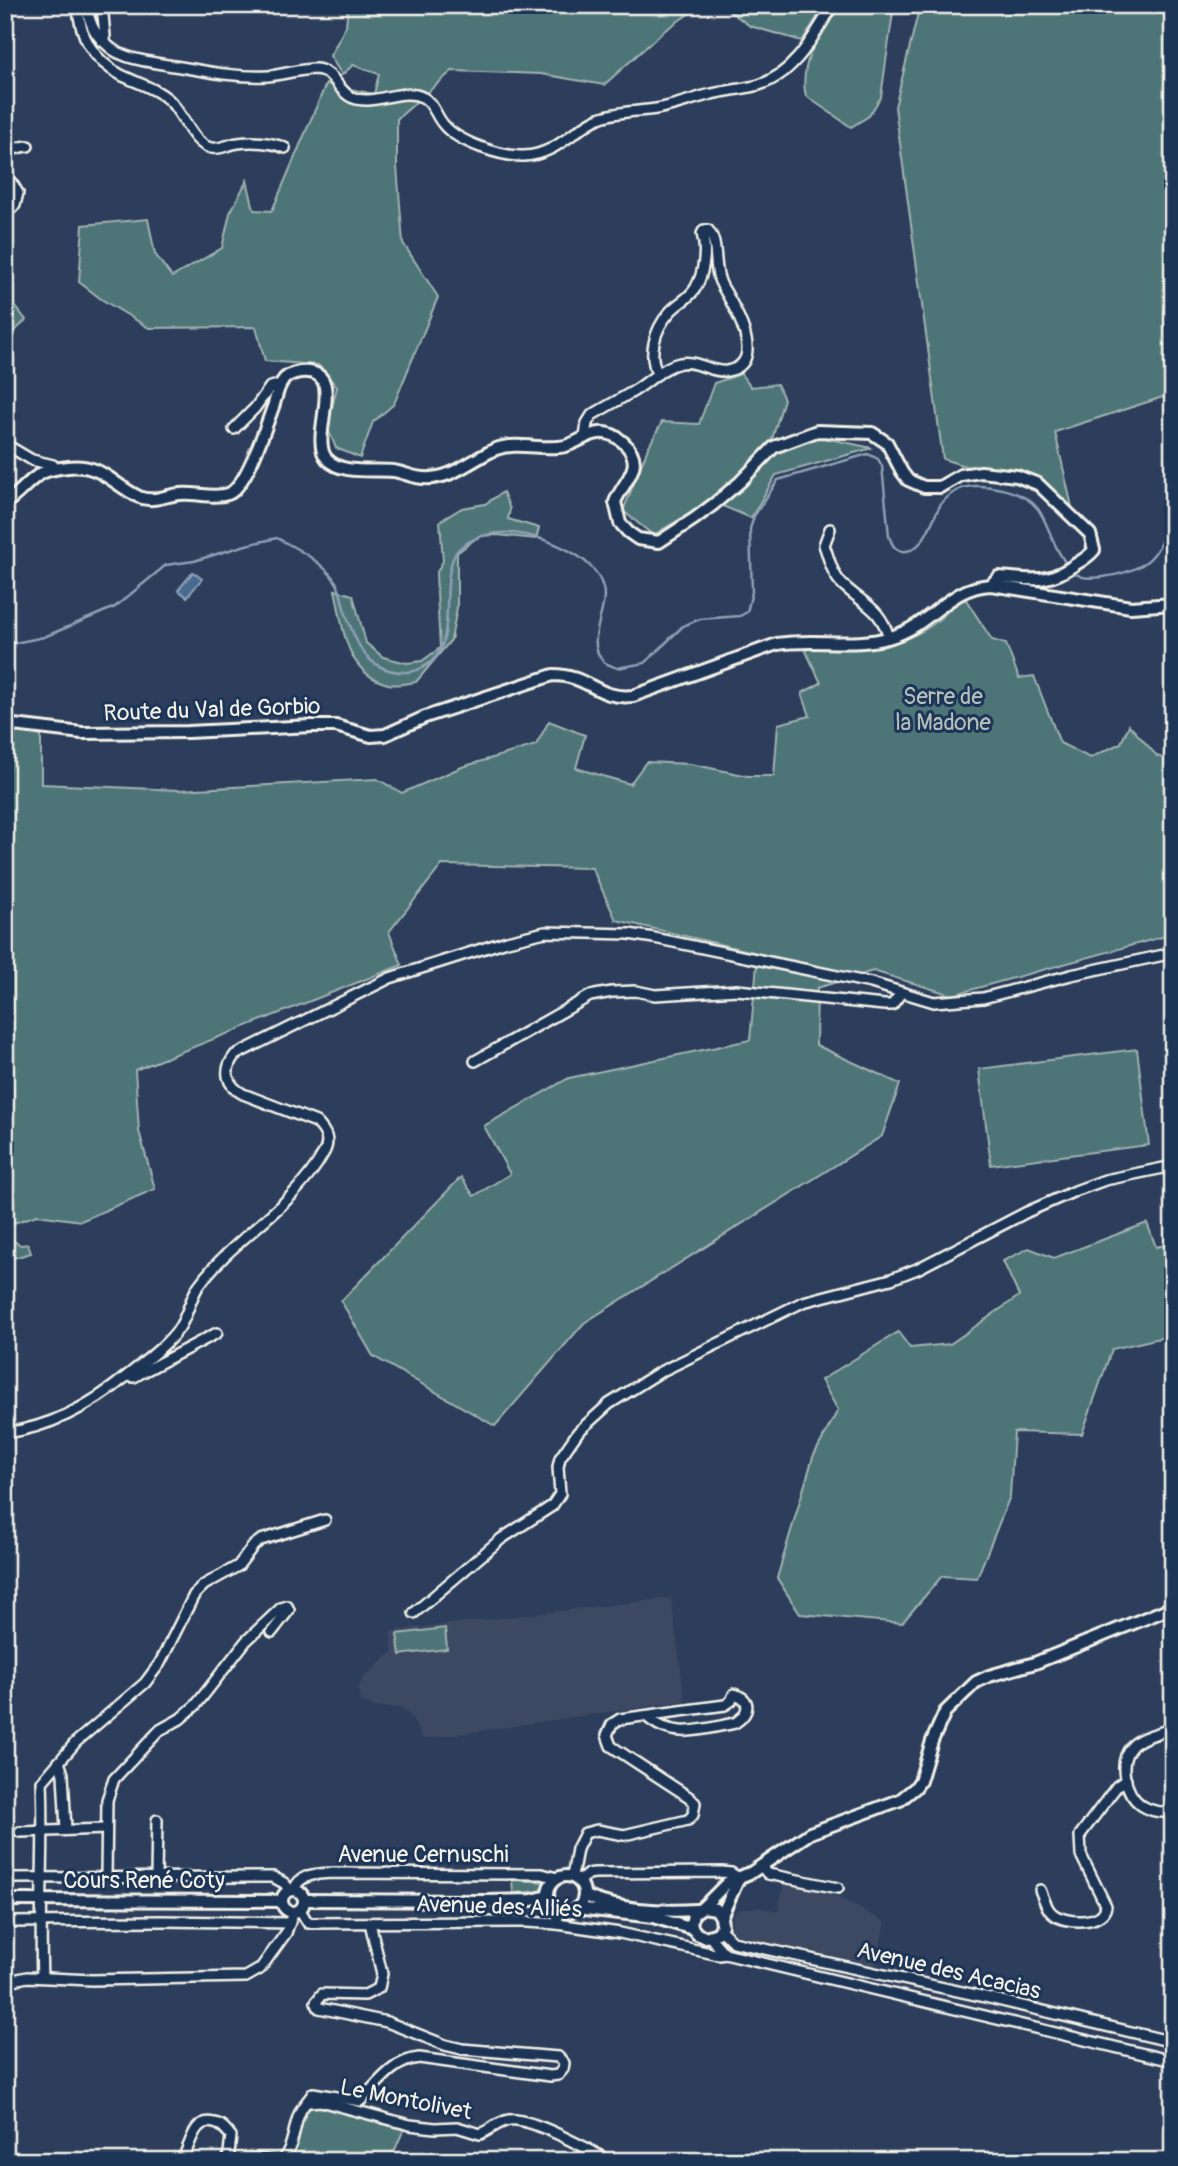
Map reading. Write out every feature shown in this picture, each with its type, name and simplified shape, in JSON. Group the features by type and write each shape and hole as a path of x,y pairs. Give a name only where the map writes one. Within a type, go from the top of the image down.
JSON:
{"street":[{"path":"78,5 84,37 92,52 110,68 168,98 201,143 215,149 247,143 276,144 285,148"},
{"path":"85,5 93,30 102,41 121,54 238,77 270,76 315,69 334,78 347,95 355,99 414,95 424,98 442,123 454,134 508,156 529,156 563,144 596,119 610,114 659,108 714,93 759,85 777,77 801,55 833,5"},
{"path":"102,5 105,36 102,41"},
{"path":"5,160 7,154 17,147 28,146"},
{"path":"5,172 18,193 15,205 5,214"},
{"path":"585,437 592,415 679,363 694,362 728,371 740,365 747,356 743,328 718,277 713,240 708,230 704,230 702,234 705,242 704,256 696,288 668,314 655,337 653,365 658,374"},
{"path":"5,503 42,473 86,466 94,468 139,497 152,500 180,494 230,494 238,487 257,448 280,385 288,376 307,372 317,376 325,384 328,396 321,430 323,452 326,458 342,468 394,471 434,478 447,475 497,449 510,446 561,447 596,433 608,432 626,445 634,469 615,502 616,513 628,532 648,541 659,541 668,537 697,518 740,482 774,447 817,431 832,430 872,433 881,437 908,480 924,487 940,487 961,475 981,472 1017,476 1038,484 1090,534 1094,550 1065,572 1044,580 999,577 990,585"},
{"path":"234,429 255,408 270,387 280,385"},
{"path":"5,444 32,460 52,465 54,469"},
{"path":"830,529 824,545 836,576 843,585 877,612 889,638"},
{"name":"Route du Val de Gorbio","path":"5,724 82,733 335,726 370,736 385,735 425,717 553,675 574,676 610,696 633,696 777,644 889,638 919,626 962,591 990,585 1131,607 1173,604"},
{"path":"5,1433 56,1421 84,1406 127,1376 171,1337 185,1318 199,1285 258,1224 300,1186 318,1162 327,1146 324,1130 316,1122 243,1094 233,1087 228,1080 229,1062 235,1055 390,978 523,937 560,931 629,934 654,938 871,983 934,1002 983,998 1173,953"},
{"path":"475,1061 590,996 612,992 636,991 655,995 737,990 884,1005 892,1005 901,993"},
{"path":"414,1613 501,1539 552,1506 560,1494 558,1466 578,1432 609,1404 660,1372 803,1302 891,1279 917,1269 1027,1212 1075,1191 1105,1180 1173,1166"},
{"path":"127,1376 134,1377 217,1333"},
{"path":"42,1978 42,1782 76,1742 145,1683 194,1595 204,1585 238,1566 261,1540 325,1520"},
{"path":"106,1877 108,1791 114,1779 160,1730 196,1706 246,1641 281,1608 287,1606 289,1609 272,1632"},
{"path":"725,1954 701,1934 691,1921 699,1908 728,1882 757,1869 817,1830 900,1800 915,1788 945,1712 976,1682 1035,1663 1173,1607"},
{"path":"646,1716 681,1733 736,1723 748,1710 748,1702 743,1696 734,1694 731,1701 725,1705 620,1719 608,1729 607,1740 618,1752 695,1803 693,1815 688,1820 624,1835 597,1830 585,1833 577,1849 575,1880 584,1895 607,1903 677,1911 716,1909 721,1917"},
{"path":"1173,1728 1138,1741 1131,1747 1126,1756 1124,1771 1140,1805 1160,1813 1173,1812"},
{"path":"59,1762 63,1774 66,1830"},
{"path":"1040,1890 1049,1912 1058,1917 1090,1919 1105,1912 1106,1906 1081,1855 1080,1835 1117,1786 1126,1780"},
{"path":"156,1877 157,1820"},
{"path":"20,1832 106,1829"},
{"path":"757,1869 768,1874 838,1888"},
{"path":"701,1934 653,1917 577,1908 566,1913 559,1911 551,1905 548,1889 557,1878 575,1880 594,1873 722,1872 732,1873 739,1878"},
{"name":"Avenue Cernuschi","path":"292,1890 310,1874 542,1874 557,1878"},
{"path":"5,1878 273,1877 292,1890 300,1892 297,1911 286,1933 260,1969 246,1977 92,1980 27,1977 5,1982"},
{"path":"684,1947 701,1934 720,1929 721,1917 739,1878"},
{"path":"292,1890 284,1894 282,1900 284,1907 297,1911 532,1900 548,1896"},
{"path":"577,1908 584,1895"},
{"name":"Cours René Coty","path":"5,1900 282,1900"},
{"name":"Avenue des Alliés","path":"5,1922 41,1925 297,1911 308,1923 556,1924 611,1931 684,1947"},
{"path":"556,1924 559,1911"},
{"path":"244,2161 256,2158 278,2161 287,2153 300,2111 311,2096 316,2093 360,2101 392,2068 406,2059 419,2057 550,2076 558,2075 563,2069 562,2059 552,2056 462,2049 387,2022 319,2008 316,2002 322,1994 365,1995 379,1988 382,1974 370,1923"},
{"name":"Avenue des Acacias","path":"720,1929 733,1941 1173,2042"},
{"name":"Avenue des Acacias","path":"684,1947 725,1954 1173,2061"},
{"name":"Le Montolivet","path":"309,2102 320,2101 423,2127 457,2127 480,2134 502,2121 522,2120 581,2145 609,2161"},
{"path":"181,2161 198,2126 203,2122 212,2122 226,2129 231,2136 228,2161"}],"shaded area":[{"path":"193,572 202,579 187,597 178,590"},
{"path":"671,1598 685,1701 423,1739 411,1716 399,1708 374,1707 361,1702 358,1689 363,1678 393,1652 390,1631"},
{"path":"783,1884 830,1893 885,1922 875,1969 735,1934 731,1928 732,1917 737,1910 757,1907 779,1911"}],"green space":[{"path":"348,5 825,5 802,41 750,26 728,10 700,6 664,31 604,85 541,74 452,71 397,119 397,166 403,243 438,297 394,404 373,422 360,458 336,448 327,427 337,387 318,365 265,361 256,327 149,328 101,299 79,282 83,225 148,219 155,254 172,277 222,248 230,213 247,180 254,210 272,211 326,84 374,94 379,74 353,65 342,75 330,56 346,26"},
{"path":"836,5 894,5 881,97 869,116 851,127 806,96 804,85 812,49"},
{"path":"920,5 1173,5 1173,406 1163,397 1055,432 1072,507 1008,480 943,459 895,107"},
{"path":"16,307 26,320 5,341 5,309"},
{"path":"741,374 751,387 777,384 784,399 771,443 820,437 872,448 776,475 751,518 711,501 653,535 623,511 648,448 662,422 699,424 714,383"},
{"path":"503,492 510,509 508,519 539,528 536,539 479,536 457,553 457,608 451,640 416,682 391,685 374,679 354,659 348,647 335,590 353,595 366,643 383,657 407,663 422,661 440,648 436,574 443,561 440,521 462,508 485,504"},
{"name":"Serre de la Madone","path":"963,595 992,640 1006,644 1019,678 1034,676 1060,743 1090,758 1121,743 1129,725 1157,756 1173,762 1173,934 952,995 873,971 817,988 816,1045 900,1084 882,1136 584,1323 495,1426 373,1356 341,1301 461,1177 474,1196 510,1174 484,1126 569,1078 750,1040 758,953 616,920 592,868 442,865 389,932 402,965 135,1070 139,1131 155,1189 81,1221 37,1215 5,1226 5,727 41,736 41,784 179,790 377,779 402,793 462,767 536,745 549,721 585,735 576,768 630,784 646,762 691,764 748,776 774,776 778,724 810,716 802,693 821,683 803,645 855,647 906,639 936,622"},
{"path":"1137,1049 1149,1145 991,1165 979,1069"},
{"path":"1147,1223 1156,1247 1173,1243 1173,1335 1112,1349 1082,1434 1014,1432 1010,1496 977,1578 942,1576 902,1623 800,1614 777,1578 813,1457 838,1410 821,1380 898,1332 910,1348 950,1344 1019,1296 1003,1261 1029,1248 1054,1258"},
{"path":"5,1236 21,1245 28,1244 31,1253 14,1258 5,1252"},
{"path":"445,1628 447,1649 400,1655 397,1634"},
{"path":"512,1880 546,1882 542,1891 513,1893"},
{"path":"314,2105 404,2129 390,2161 290,2161 306,2112"}],"waterway":[{"path":"1073,571 1087,578 1124,573 1142,565 1156,552 1164,532 1166,466 1173,445"},
{"path":"5,645 44,637 115,607 166,565 194,561 277,538 310,557 331,575 339,588 358,644 373,662 394,671 413,671 432,661 441,648 446,625 449,575 458,549 482,536 514,533 545,540 588,564 598,576 603,588 603,606 596,635 598,653 604,662 617,668 645,663 683,626 700,619 740,616 747,612 752,592 750,529 754,516 778,480 868,454 878,459 882,466 889,536 897,549 902,551 916,547 922,541 941,504 953,493 967,487 988,487 1012,492 1031,502 1038,509 1068,566"}]}
